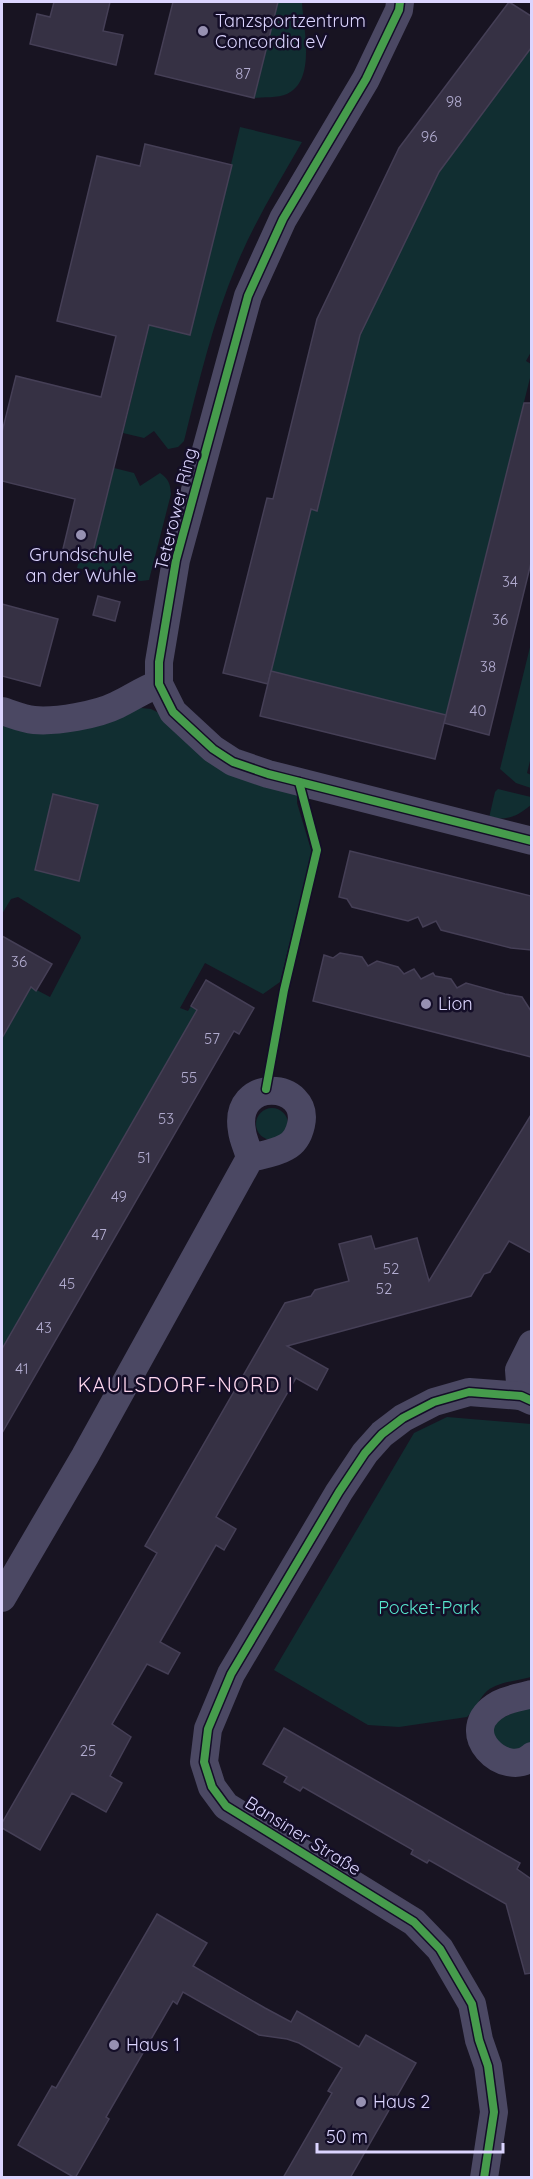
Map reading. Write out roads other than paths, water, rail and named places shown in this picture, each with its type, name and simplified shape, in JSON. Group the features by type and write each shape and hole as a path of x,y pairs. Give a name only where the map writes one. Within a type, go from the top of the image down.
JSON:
{"street":[{"name":"Teterower Ring","path":"400,2 399,10 366,79 284,219 248,296 176,560 159,662 159,684 173,712 213,749 233,762 268,774 531,841"},
{"path":"2,711 34,720 97,713 144,689 159,684"},
{"path":"2,1598 85,1455 250,1158"},
{"path":"526,1399 519,1370 531,1344"},
{"name":"Bansiner Straße","path":"484,2178 494,2112 488,2066 479,2040 472,2004 440,1949 414,1922 226,1806 212,1787 204,1762 208,1729 231,1674 339,1492 365,1453 382,1434 403,1418 434,1402 469,1392 526,1399"},
{"path":"531,1694 500,1704 486,1716 481,1726 480,1737 485,1749 494,1756 517,1762 531,1756"}],"place":[{"name":"Tanzsportzentrum Concordia eV","path":"203,31"},
{"name":"Grundschule an der Wuhle","path":"81,535"},
{"name":"Lion","path":"426,1004"},
{"name":"Haus 1","path":"114,2045"},
{"name":"Haus 2","path":"361,2102"}],"district":[{"name":"KAULSDORF-NORD I","path":"186,1385"}],"park label":[{"name":"Pocket-Park","path":"429,1608"}]}
